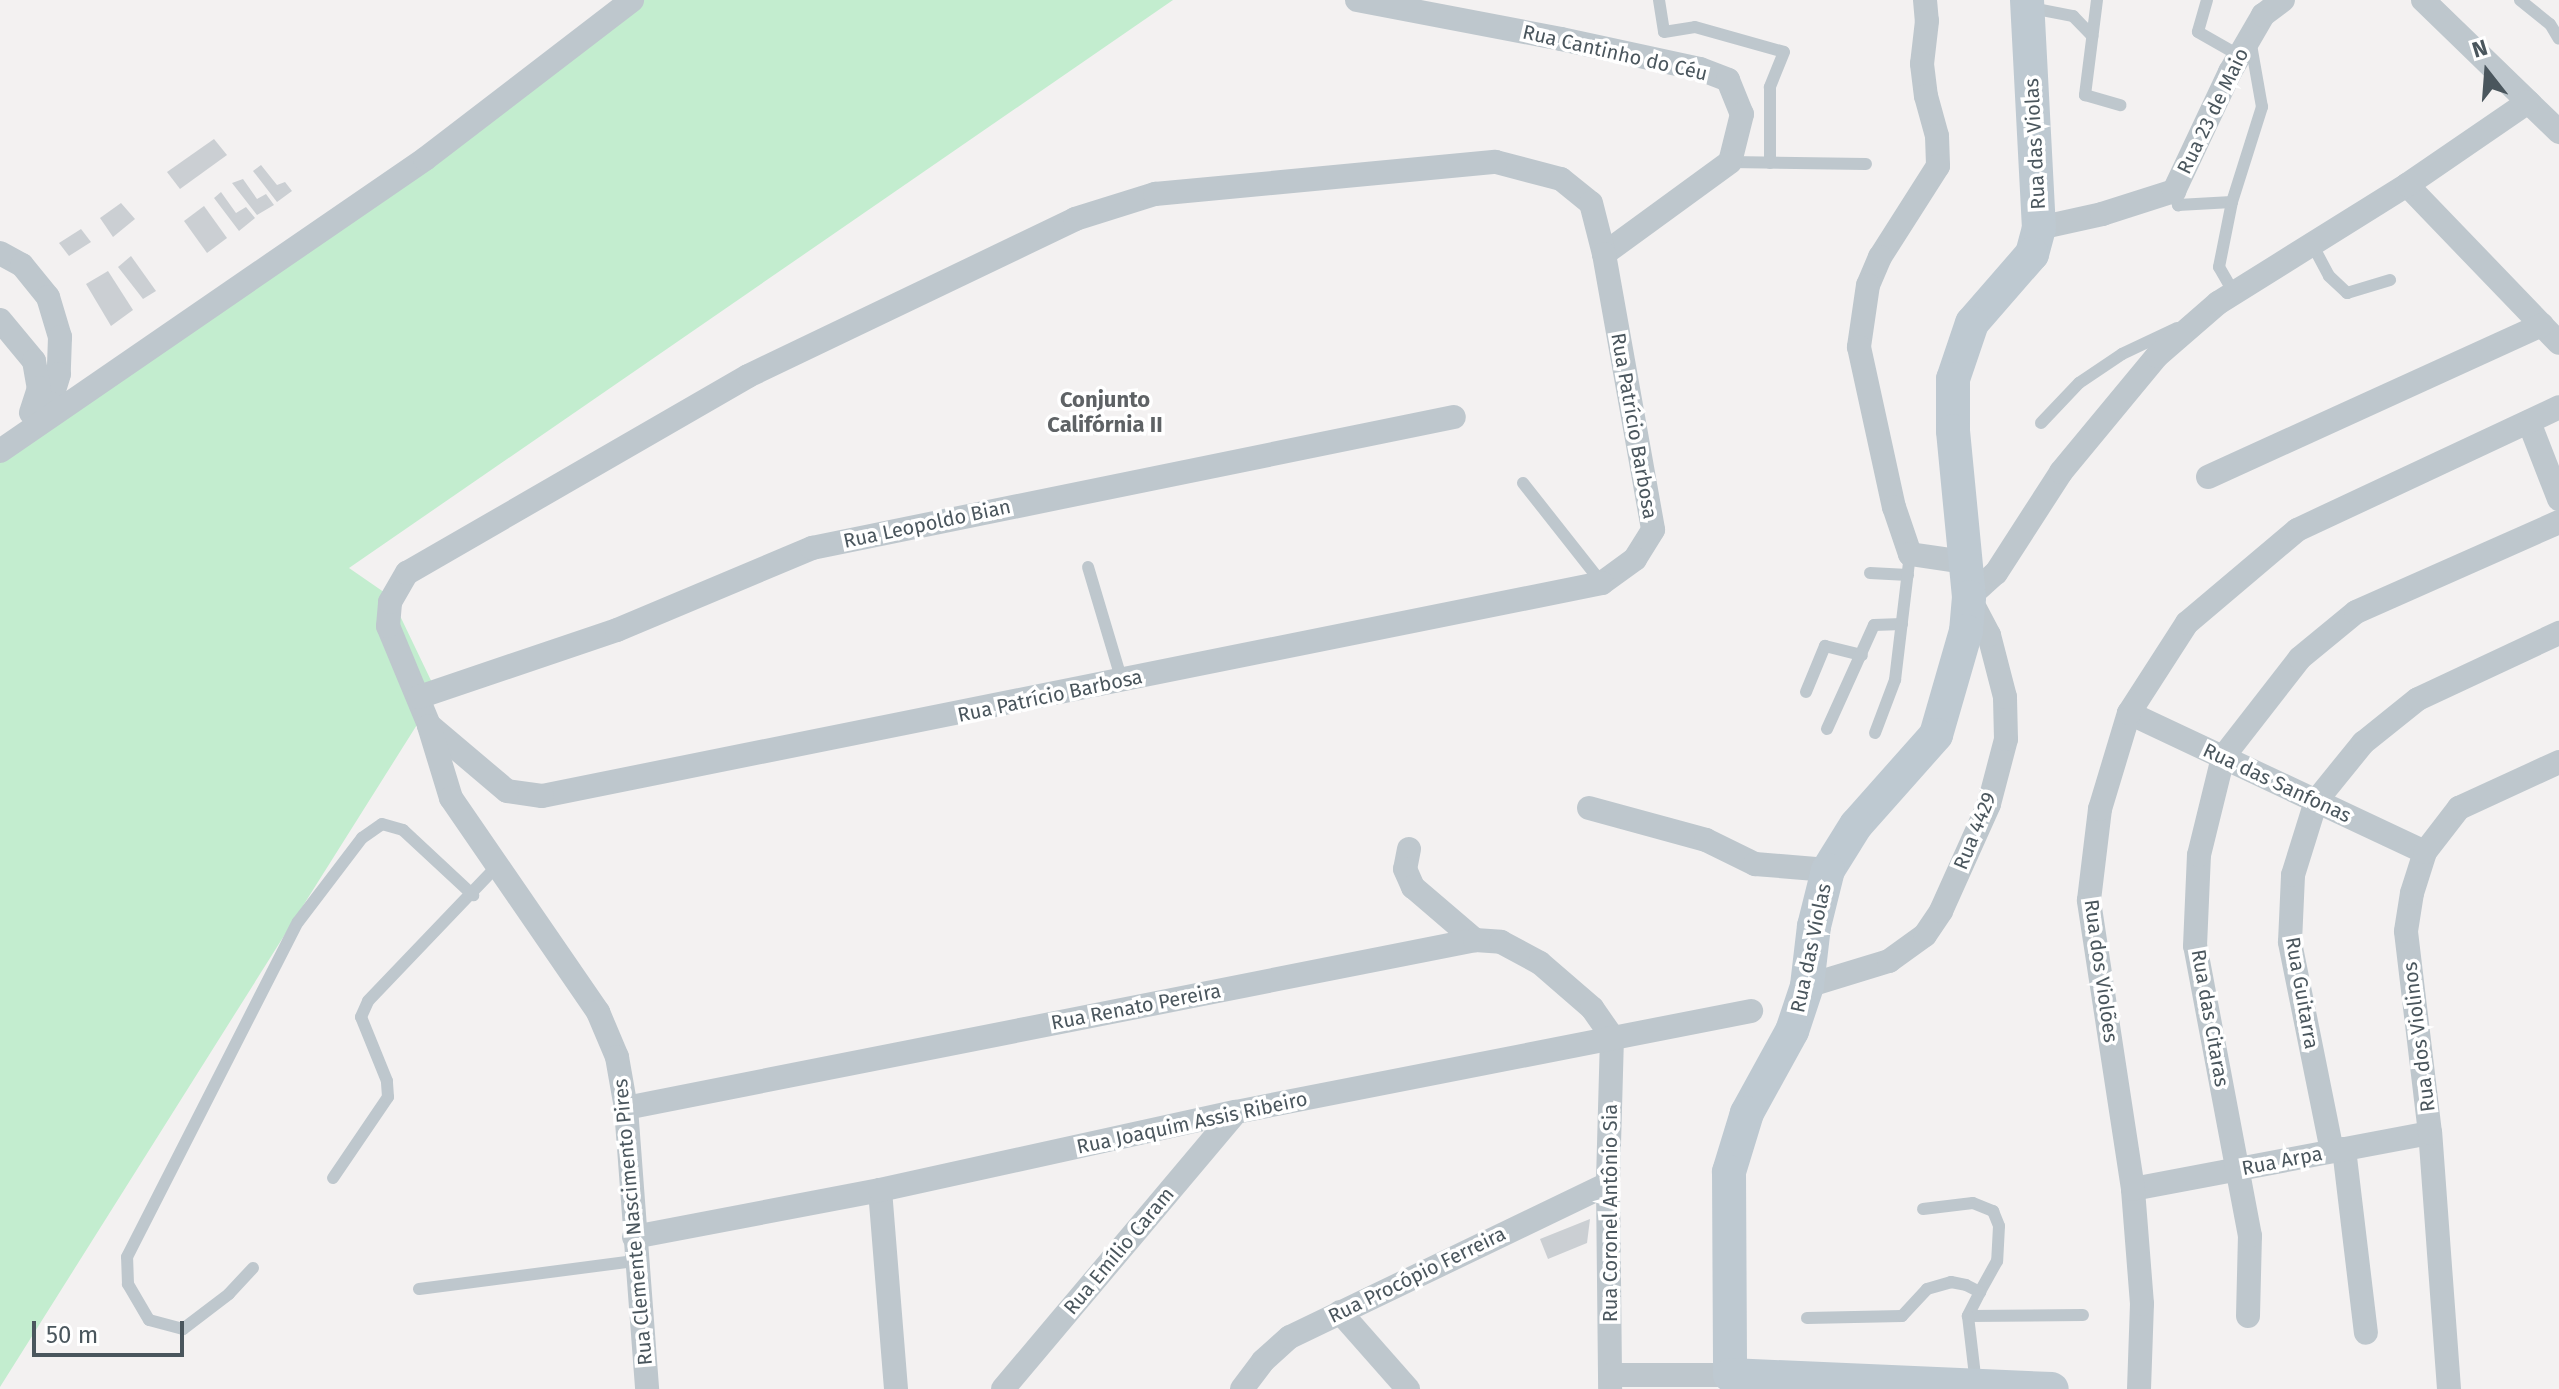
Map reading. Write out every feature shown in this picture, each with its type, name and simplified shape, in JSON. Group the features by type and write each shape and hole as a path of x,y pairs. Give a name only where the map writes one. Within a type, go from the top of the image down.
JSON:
{"street":[{"path":"0,449 425,159 632,0"},
{"name":"Rua Cantinho do Céu","path":"1357,0 1456,9 1700,69 1728,80 1742,114 1730,162"},
{"path":"1925,0 1927,21 1922,64 1926,96 1937,136 1938,166 1880,257 1868,285 1859,347 1909,564 1965,562"},
{"name":"Rua 23 de Maio","path":"2039,228 2102,214 2174,191 2263,15 2283,0"},
{"path":"2423,0 2559,132"},
{"name":"Rua das Violas","path":"1730,1382 1729,1172 1747,1113 1792,1031 1807,986 1814,926 1828,870 1856,825 1936,735 1966,631 1969,597 1953,431 1953,379 1972,323 2032,254 2039,228 2027,4"},
{"path":"1969,597 1996,573 2061,472 2157,356 2234,293 2407,185 2528,102"},
{"name":"Rua Patrício Barbosa","path":"1496,162 1561,179 1591,203 1604,254 1653,530 1635,559 1602,583 542,796 507,791 429,725 388,626 390,602 407,573 748,376 1075,219 1155,194 1496,162"},
{"path":"1604,254 1730,162"},
{"path":"2407,185 2559,343"},
{"path":"0,253 22,265 48,297 60,337 59,374 50,403 37,426"},
{"path":"0,320 34,361 39,388 31,413 0,449"},
{"path":"2208,477 2542,325"},
{"name":"Rua dos Violões","path":"2139,1389 2142,1304 2133,1189 2089,900 2100,809 2129,713 2187,623 2297,530 2559,407"},
{"name":"Rua Leopoldo Bian","path":"419,697 617,630 812,548 1454,417"},
{"path":"2529,422 2559,499"},
{"name":"Rua das Citaras","path":"2248,1316 2250,1236 2195,946 2199,855 2223,757 2300,658 2356,612 2559,522"},
{"name":"Rua 4429","path":"1807,986 1889,961 1925,935 1941,911 1989,804 2006,739 2005,697 1989,635 1969,597"},
{"name":"Rua Guitarra","path":"2366,1333 2338,1150 2290,942 2293,875 2316,801 2363,743 2418,699 2559,633"},
{"name":"Rua das Sanfonas","path":"2129,713 2425,852"},
{"name":"Rua Clemente Nascimento Pires","path":"429,725 451,798 598,1012 617,1057 626,1108 647,1389"},
{"name":"Rua dos Violinos","path":"2449,1389 2430,1133 2406,931 2412,893 2425,852 2459,808 2559,762"},
{"path":"1589,808 1706,840 1755,864 1828,870"},
{"path":"1409,849 1405,869 1413,887 1475,940"},
{"name":"Rua Renato Pereira","path":"626,1108 1475,940 1501,942 1540,963 1592,1008 1612,1037"},
{"name":"Rua Joaquim Assis Ribeiro","path":"635,1249 880,1190 1236,1112 1751,1011"},
{"name":"Rua Coronel Antônio Sia","path":"1610,1382 1608,1184 1612,1037"},
{"name":"Rua Emílio Caram","path":"1003,1389 1236,1112"},
{"name":"Rua Arpa","path":"2133,1189 2430,1133"},
{"name":"Rua Procópio Ferreira","path":"1242,1389 1263,1361 1290,1337 1608,1184"},
{"path":"880,1190 896,1389"},
{"path":"1340,1312 1408,1389"},
{"path":"1610,1382 1976,1384 2031,1388"}],"lane":[{"path":"1659,0 1664,32 1695,27 1784,52 1770,87 1770,163"},
{"path":"2097,0 2085,95 2121,105"},
{"path":"2207,0 2198,32 2245,47 2262,107 2232,202 2219,267 2234,293"},
{"path":"2520,0 2550,24 2559,39"},
{"path":"2537,13 2545,0"},
{"path":"2027,4 2073,16 2092,36"},
{"path":"1730,162 1866,164"},
{"path":"2174,191 2178,205 2232,202"},
{"path":"2312,244 2329,276 2347,293 2390,280"},
{"path":"2041,423 2079,383 2122,354 2204,315"},
{"path":"1523,483 1602,583"},
{"path":"1870,573 1909,564 1895,680 1875,733"},
{"path":"1088,567 1122,681"},
{"path":"1827,729 1874,625 1902,624"},
{"path":"1806,692 1825,646 1862,655"},
{"path":"253,1268 229,1294 183,1329 149,1320 128,1284 127,1257 298,922 362,838 382,824 403,830 473,895"},
{"path":"333,1178 388,1097 387,1081 361,1017 368,1001 473,895 497,866"},
{"path":"1923,1209 1973,1203 1993,1211 1999,1226 1997,1261 1968,1316 1976,1384"},
{"path":"419,1289 635,1249"},
{"path":"1807,1318 1902,1316 1927,1289 1939,1284 1966,1285 1980,1292"},
{"path":"1968,1316 2083,1315"}],"green space":[{"path":"636,0 1173,0 349,568 391,597 437,693 0,1387 0,453"}],"building":[{"path":"214,139 227,155 180,189 167,172"},
{"path":"261,165 277,185 285,182 292,191 277,202 253,171"},
{"path":"243,179 257,199 266,194 274,205 257,215 232,183"},
{"path":"221,192 236,213 246,207 255,218 239,231 214,198"},
{"path":"121,203 135,219 113,237 100,218"},
{"path":"204,206 227,238 207,253 184,221"},
{"path":"81,229 91,242 69,256 59,243"},
{"path":"131,256 156,291 143,299 118,267"},
{"path":"108,271 133,310 111,326 86,284"},
{"path":"1590,1219 1587,1243 1548,1259 1540,1239"}],"district":[{"name":"Conjunto Califórnia II","path":"1105,412"}]}
